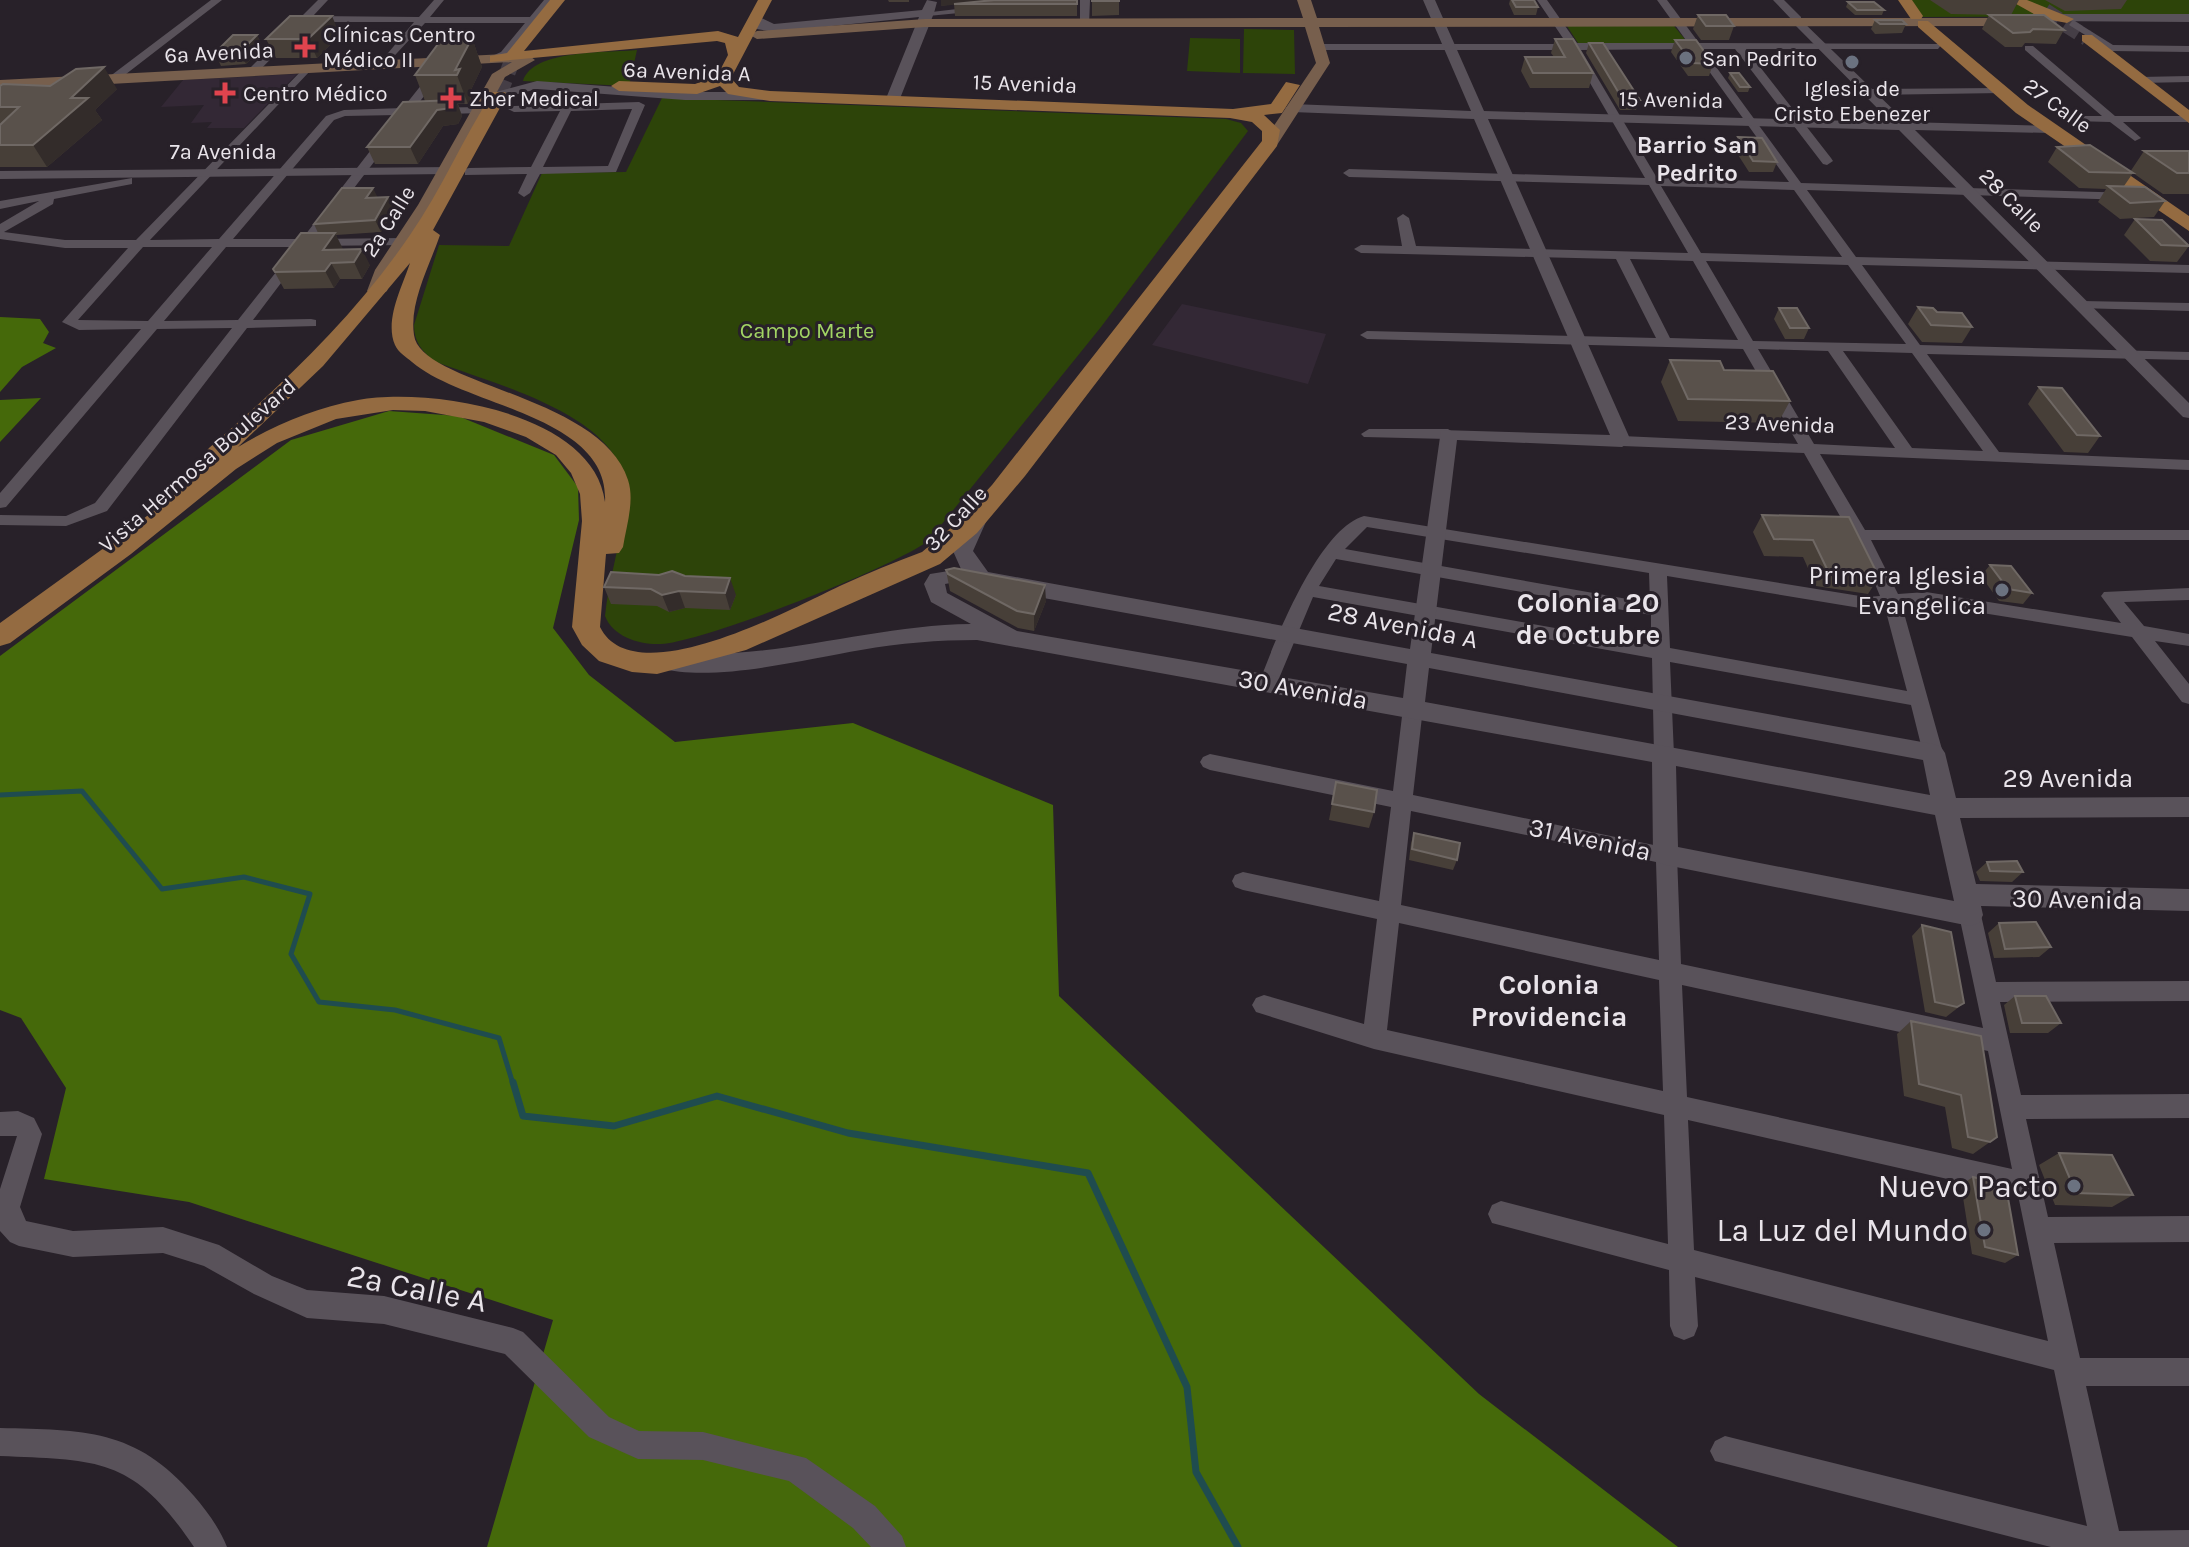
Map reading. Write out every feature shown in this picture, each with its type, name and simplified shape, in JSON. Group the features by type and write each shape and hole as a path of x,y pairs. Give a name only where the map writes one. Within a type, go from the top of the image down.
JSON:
{"main road":[{"path":"515,53 558,0"},
{"path":"619,86 697,89 723,79 735,54 756,27 765,0"},
{"path":"1304,0 1320,47"},
{"name":"27 Calle","path":"1905,0 1920,21 1998,91 2189,225"},
{"path":"2014,0 2045,17"},
{"path":"2014,0 2046,15 2070,21"},
{"path":"2025,0 2045,17"},
{"path":"859,21 926,18 1085,23 1920,21 2045,17"},
{"path":"1798,21 2045,17"},
{"path":"756,27 926,18"},
{"path":"1205,112 1272,111 1312,63 1311,22"},
{"path":"496,59 718,36 732,40 735,54"},
{"path":"2087,38 2189,118"},
{"name":"6a Avenida","path":"0,85 496,59 709,39"},
{"name":"32 Calle","path":"906,567 931,558 950,545 979,515 1271,142 1322,66 1320,47"},
{"name":"2a Calle","path":"377,291 440,202 495,99 499,74 531,59 560,54"},
{"path":"723,79 734,91 770,96"},
{"path":"1289,111 1284,107 1292,85"},
{"name":"6a Avenida A","path":"770,96 892,101"},
{"name":"2a Calle","path":"377,291 384,270 495,99"},
{"name":"15 Avenida","path":"892,101 1205,112"},
{"path":"1205,112 1260,119 1270,127 1271,142"},
{"name":"32 Calle","path":"906,567 940,538 998,471 1213,188 1255,140 1254,128 1247,122 1205,112"},
{"path":"440,202 404,313 403,339 411,351 453,379 578,433 593,445 613,470 617,494 613,531 604,580 586,627 595,644 613,657 639,663 668,662 744,638 906,567"},
{"name":"Vista Hermosa Boulevard","path":"0,620 113,538 225,446 311,365 377,291"},
{"name":"Vista Hermosa Boulevard","path":"0,636 83,578 254,447 329,413 405,401 437,403 521,425 558,443 579,462 589,482 597,520 586,627"}],"street":[{"path":"113,79 217,0"},
{"path":"252,72 323,0"},
{"path":"383,65 439,0"},
{"path":"496,59 505,55 550,0"},
{"path":"892,101 932,0"},
{"path":"1085,0 1085,23"},
{"path":"1429,0 1622,441"},
{"path":"1542,0 1573,45 1860,535 1892,602 1920,700 1933,753 1941,808 1968,904 2107,1546"},
{"path":"1662,0 1994,456"},
{"name":"28 Calle","path":"1778,0 2189,412"},
{"path":"926,18 993,7"},
{"path":"2045,17 2070,21 2187,20"},
{"path":"304,19 533,20"},
{"path":"756,27 859,21"},
{"name":"27 Calle","path":"1824,46 1938,46 1920,21"},
{"path":"2070,21 2111,48 2189,49"},
{"path":"1737,45 1827,161"},
{"path":"1320,47 1824,46"},
{"path":"2029,48 2135,138"},
{"path":"0,520 72,521 94,512 443,62"},
{"path":"306,69 97,288 71,317 71,325 151,327 311,323"},
{"path":"2140,80 2189,79"},
{"path":"524,193 566,107 581,87"},
{"name":"6a Avenida A","path":"284,172 335,114 406,111 581,87 633,93 770,96"},
{"path":"1870,92 1998,91"},
{"path":"469,172 612,169 639,105 514,109"},
{"name":"15 Avenida","path":"1289,111 2049,129"},
{"path":"2077,119 2189,118"},
{"name":"7a Avenida","path":"0,175 447,170"},
{"path":"0,503 284,172"},
{"path":"1349,173 1800,189 2146,196"},
{"path":"0,205 128,181"},
{"path":"0,232 63,194"},
{"path":"1403,218 1410,251"},
{"path":"0,232 65,244 403,242"},
{"path":"1361,249 2189,269"},
{"path":"1622,257 1665,342"},
{"path":"2082,305 2189,307"},
{"path":"1367,335 2189,356"},
{"path":"1832,346 1907,453"},
{"name":"23 Avenida","path":"1369,434 1448,434 2189,465"},
{"path":"1374,1038 1448,434"},
{"path":"979,515 963,551 967,562 981,578"},
{"path":"1268,683 1287,632 1308,590 1364,521 1866,603 1926,598 2189,640"},
{"path":"1860,535 2189,535"},
{"path":"1335,553 1660,611"},
{"path":"1658,570 1684,1326"},
{"name":"28 Avenida A","path":"1009,636 938,597 933,587 937,579 981,578 1421,656 1933,753"},
{"path":"1308,590 1920,700"},
{"path":"2189,594 2110,596 2189,697"},
{"name":"30 Avenida","path":"668,662 729,662 940,632 1009,636 1413,708 1941,808"},
{"name":"31 Avenida","path":"1210,762 1666,855 1968,904"},
{"name":"29 Avenida","path":"1941,808 2189,807"},
{"path":"1243,881 1998,1042"},
{"name":"30 Avenida","path":"1968,904 2008,898 2189,900"},
{"path":"1987,992 2189,991"},
{"path":"1264,1005 1374,1038 1676,1103 2029,1185"},
{"path":"2012,1107 2189,1106"},
{"name":"2a Calle A","path":"0,1124 17,1122 28,1128 30,1134 7,1207 10,1224 19,1233 73,1244 163,1240 210,1254 263,1285 307,1304 384,1310 513,1342 599,1427 638,1445 703,1446 796,1468 864,1517 891,1547"},
{"path":"1501,1214 2066,1365 2189,1372"},
{"path":"2038,1230 2189,1229"},
{"path":"0,1442 87,1445 124,1454 149,1469 185,1504 212,1547"},
{"path":"1725,1451 2107,1546 2189,1545"}],"shaded area":[{"name":"Centro Médico","path":"297,74 244,128 207,128 212,122 191,123 204,105 161,107 183,80"},
{"path":"1182,304 1326,334 1308,384 1152,345"}],"green space":[{"path":"1909,0 2189,0 2189,16 1921,17"},
{"path":"1567,26 1674,26 1688,43 1578,43"},
{"path":"1244,29 1294,30 1295,74 1243,73"},
{"path":"1190,38 1240,39 1240,73 1187,71"},
{"path":"637,50 629,86 523,81 541,63 556,58"},
{"name":"Campo Marte","path":"662,98 1226,119 1241,123 1248,131 1101,327 929,540 880,567 799,601 716,631 653,644 621,634 605,616 625,493 620,466 605,443 581,423 552,407 434,361 420,346 414,325 439,245 509,246 542,173 626,172"},
{"path":"0,317 40,319 49,332 43,343 56,348 22,367 0,392"},
{"path":"41,398 0,442 0,400"},
{"path":"389,411 458,416 554,455 578,487 579,520 553,628 589,675 675,742 853,723 1053,805 1059,996 1479,1394 1678,1547 487,1547 553,1320 189,1202 44,1179 66,1088 21,1018 0,1010 0,656 291,440"}],"building":[{"path":"994,0 1077,0 1077,4 954,4"},
{"path":"1512,0 1534,0 1538,7 1516,7"},
{"path":"1848,2 1874,2 1884,10 1857,10"},
{"path":"1698,15 1726,15 1734,26 1706,26"},
{"path":"1989,15 2044,15 2064,30 2033,29 2013,33"},
{"path":"290,16 332,16 308,39 266,39"},
{"path":"1875,20 1902,20 1906,24 1880,24"},
{"path":"233,35 257,35 240,52 215,53"},
{"path":"472,38 455,70 460,69 457,75 415,75 441,40"},
{"path":"1555,39 1573,39 1593,73 1533,73 1525,57 1565,57"},
{"path":"1675,40 1696,40 1713,64 1692,63"},
{"path":"1589,43 1603,43 1640,100 1623,100"},
{"path":"104,67 71,98 88,98 33,145 0,145 0,125 19,107 0,107 0,86 50,86 76,69"},
{"path":"1730,73 1739,73 1750,87 1740,87"},
{"path":"456,100 451,108 437,110 410,147 367,147 403,102"},
{"path":"1738,137 1762,138 1777,162 1753,161"},
{"path":"2090,145 2133,173 2089,172 2057,147"},
{"path":"2144,151 2189,151 2189,173 2177,173"},
{"path":"2108,186 2145,187 2165,201 2130,203"},
{"path":"342,188 373,188 366,198 388,197 375,220 314,224"},
{"path":"2135,219 2162,220 2189,246 2161,245"},
{"path":"301,233 335,233 323,250 362,249 354,262 331,263 325,271 275,272 273,269"},
{"path":"1918,307 1962,313 1972,327 1931,325"},
{"path":"1779,308 1797,308 1809,328 1790,328"},
{"path":"1670,360 1720,361 1724,370 1773,371 1790,401 1688,399"},
{"path":"2039,387 2062,388 2100,436 2077,435"},
{"path":"1762,515 1849,517 1879,577 1827,569 1813,540 1774,539"},
{"path":"1990,565 2011,566 2032,593 2008,589"},
{"path":"954,568 1045,585 1034,614 1017,611 948,574 946,570"},
{"path":"672,571 685,576 730,578 725,593 679,591 662,595 651,589 604,587 611,572 659,575"},
{"path":"1336,782 1377,790 1374,812 1332,804"},
{"path":"1414,833 1460,843 1457,860 1412,849"},
{"path":"2017,861 2023,872 1990,871 1987,862"},
{"path":"2036,922 2051,947 2005,949 1999,923"},
{"path":"1922,925 1951,932 1964,1003 1957,1007 1935,1002"},
{"path":"2015,996 2046,996 2061,1023 2022,1023"},
{"path":"1911,1021 1981,1036 1997,1137 1990,1142 1968,1137 1961,1095 1919,1084"},
{"path":"2059,1153 2112,1155 2133,1195 2076,1193"},
{"path":"1973,1177 1996,1183 2008,1198 2018,1255 1985,1247"}],"waterway":[{"path":"0,795 82,791 162,889 244,877 310,894 291,954 319,1002 395,1010 499,1038 513,1084"},
{"path":"513,1082 523,1116 614,1126 717,1096 848,1133 1088,1173 1187,1387 1196,1472 1238,1547"}],"tunnel":[{"path":"2045,11 2087,38"},
{"path":"499,95 515,53"}],"place":[{"name":"Clínicas Centro Médico II","path":"305,47"},
{"name":"San Pedrito","path":"1686,58"},
{"name":"Iglesia de Cristo Ebenezer","path":"1852,62"},
{"name":"Centro Médico","path":"225,93"},
{"name":"Zher Medical","path":"451,98"},
{"name":"Primera Iglesia Evangelica","path":"2002,590"},
{"name":"Nuevo Pacto","path":"2074,1186"},
{"name":"La Luz del Mundo","path":"1984,1230"}],"district":[{"name":"Barrio San Pedrito","path":"1697,159"},
{"name":"Colonia 20 de Octubre","path":"1588,618"},
{"name":"Colonia Providencia","path":"1549,1000"}]}
